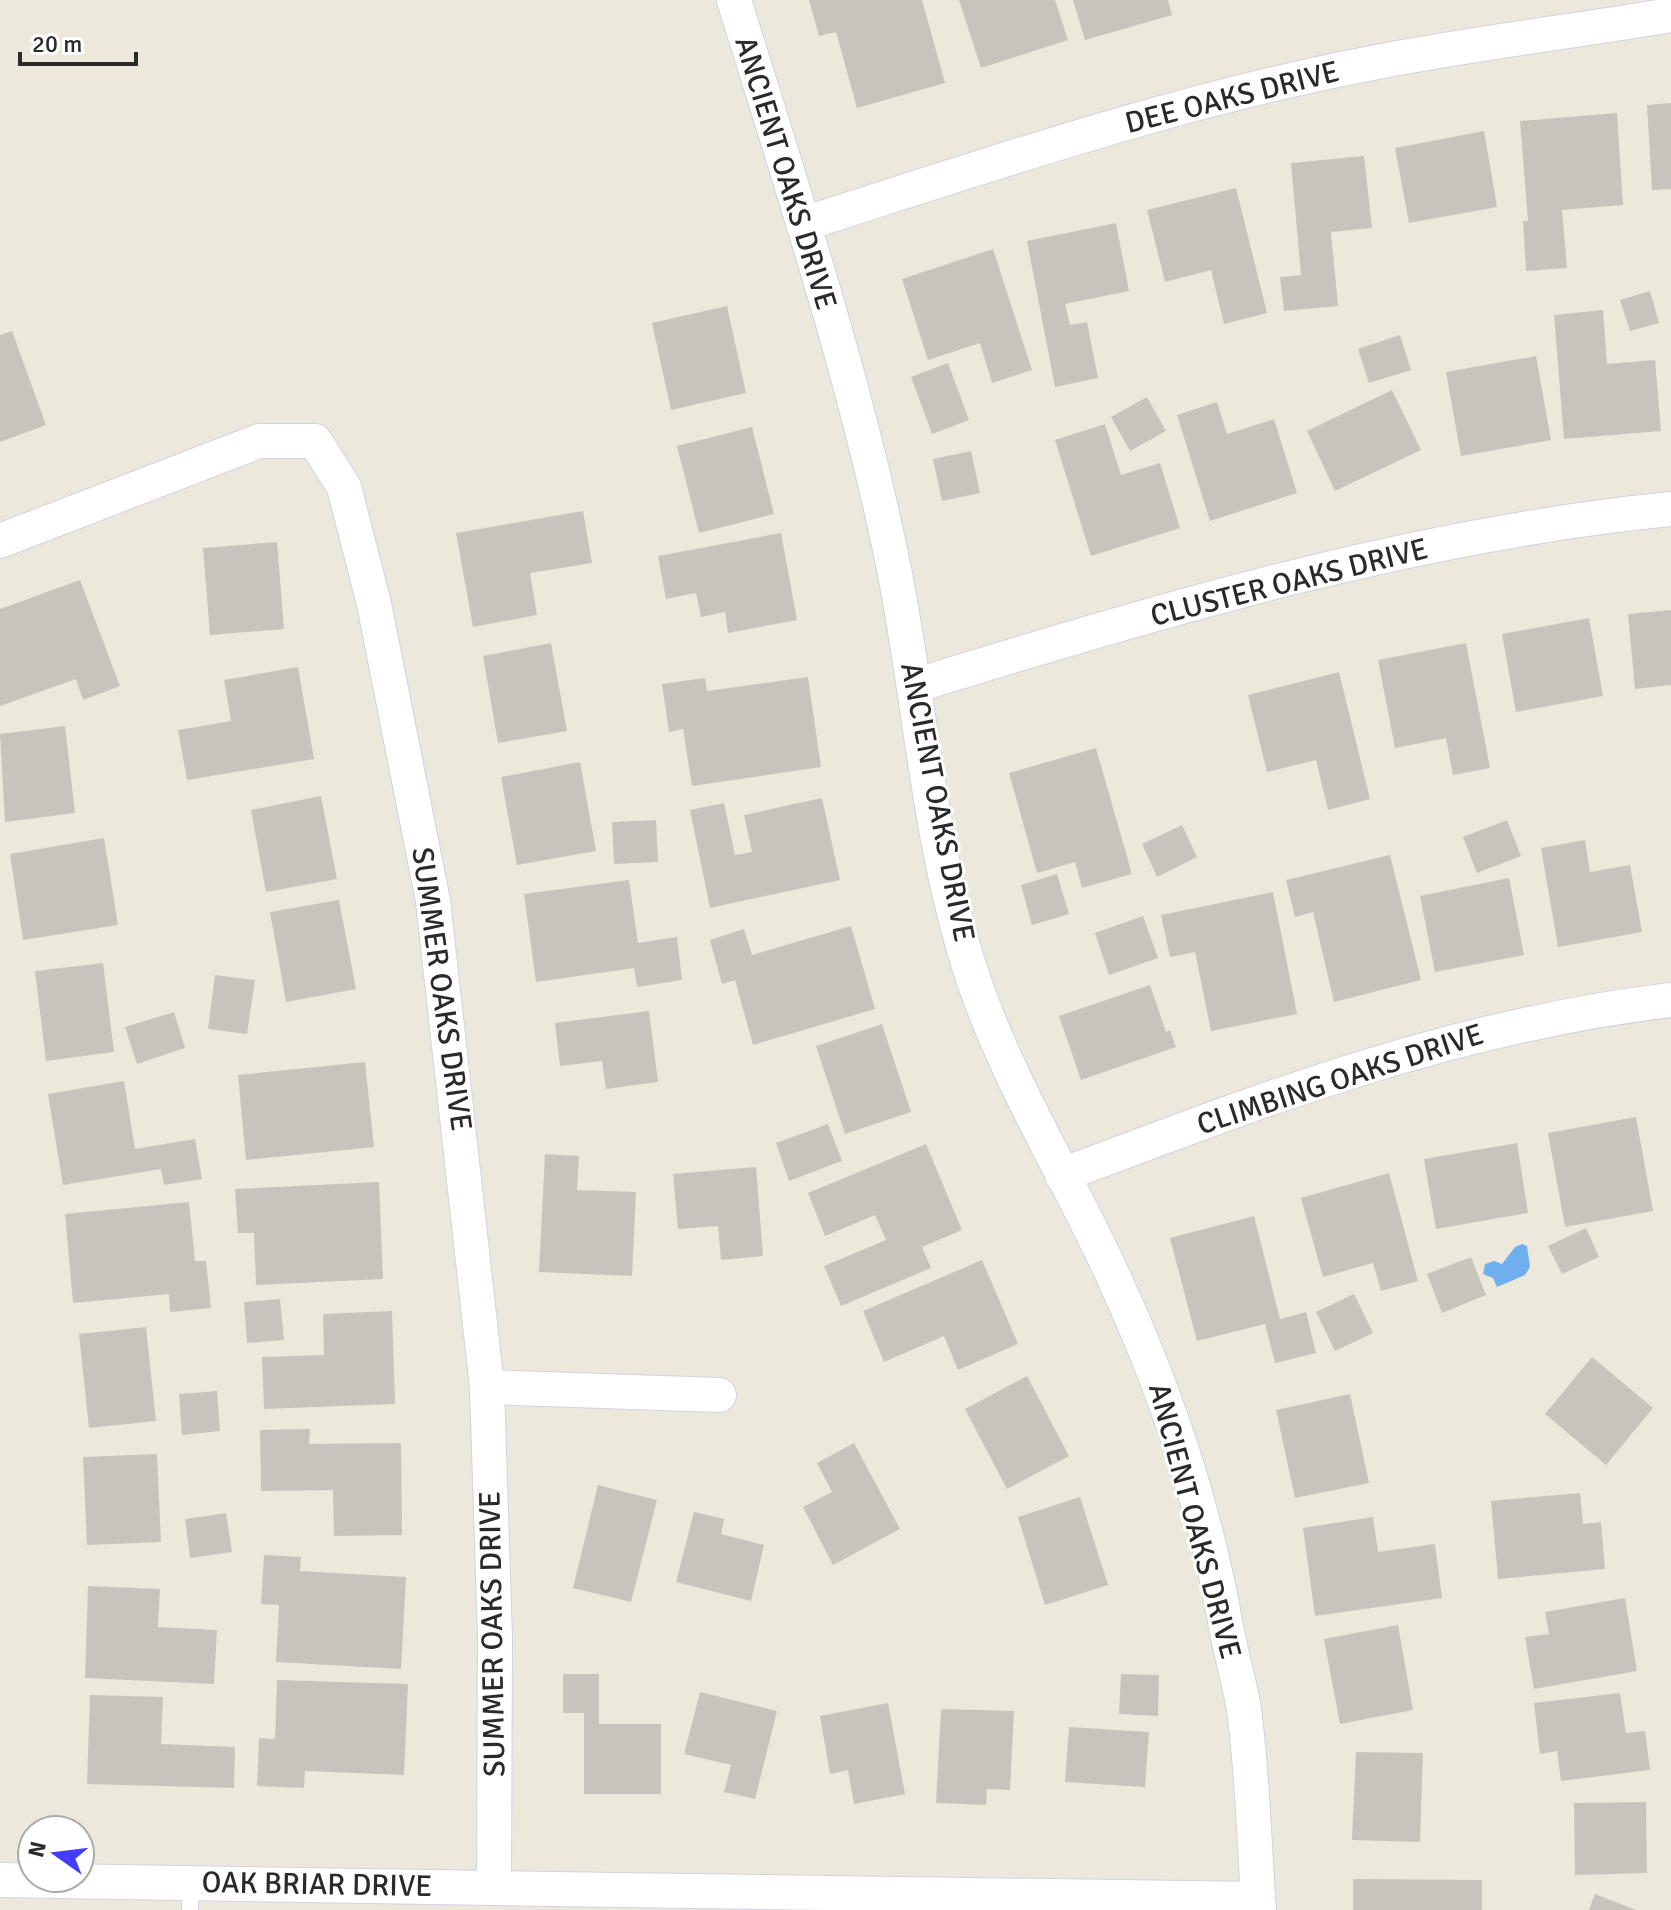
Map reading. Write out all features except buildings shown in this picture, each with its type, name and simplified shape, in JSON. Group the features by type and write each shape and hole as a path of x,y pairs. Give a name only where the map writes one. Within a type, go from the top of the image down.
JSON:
{"street":[{"name":"ANCIENT OAKS DRIVE","path":"734,0 803,224 866,451 893,567 945,870 974,980 1014,1078 1118,1285 1157,1378 1222,1597 1244,1715 1259,1905"},
{"name":"DEE OAKS DRIVE","path":"803,224 1080,136 1234,94 1367,63 1671,15"},
{"name":"SUMMER OAKS DRIVE","path":"0,541 259,441 315,441 344,487 374,604 433,901 487,1387 495,1637 494,1886"},
{"name":"CLUSTER OAKS DRIVE","path":"914,686 1167,611 1441,543 1514,528 1671,509"},
{"name":"CLIMBING OAKS DRIVE","path":"1062,1175 1286,1091 1386,1058 1487,1031 1603,1008 1671,1000"},
{"path":"487,1387 719,1395"},
{"name":"OAK BRIAR DRIVE","path":"0,1880 190,1896 494,1886 1259,1905"}],"water":[{"path":"1522,1244 1527,1246 1530,1267 1525,1275 1497,1287 1493,1278 1483,1274 1485,1264 1494,1261 1502,1264 1515,1247"}]}
